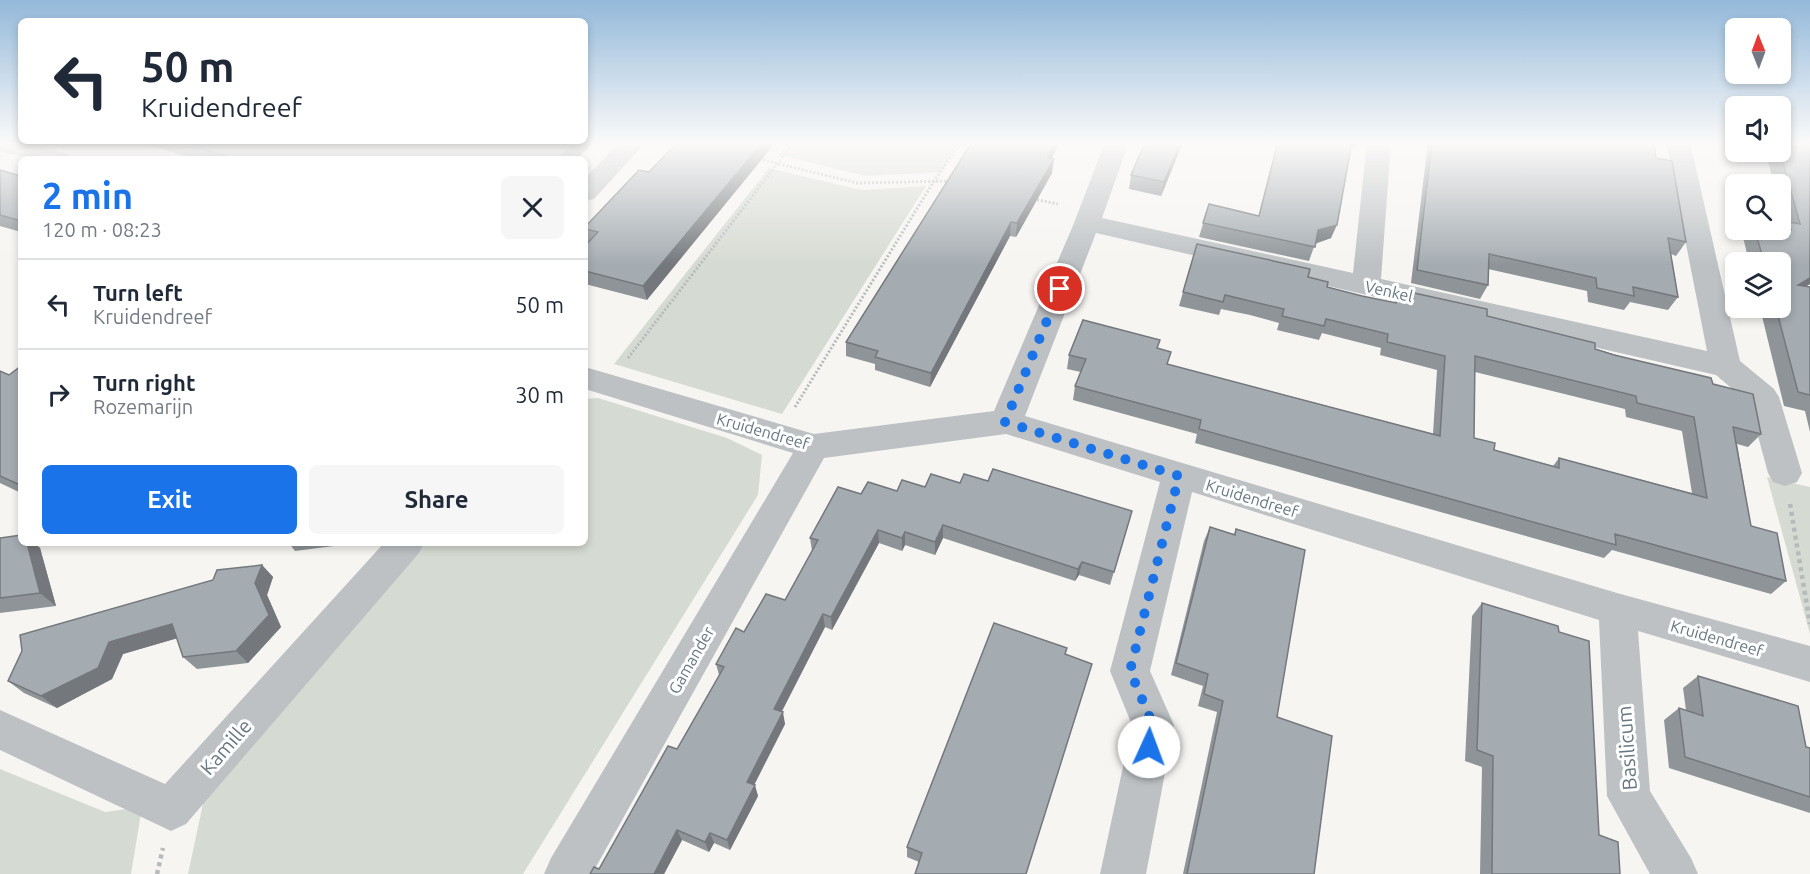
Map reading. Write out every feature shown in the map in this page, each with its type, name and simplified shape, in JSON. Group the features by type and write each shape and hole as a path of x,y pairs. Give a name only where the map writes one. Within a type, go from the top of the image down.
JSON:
{"street":[{"path":"1005,422 1102,183"},
{"path":"1366,285 1375,183"},
{"path":"1687,183 1726,366"},
{"name":"Venkel","path":"1089,217 1366,285 1726,366 1763,397 1785,473"},
{"name":"Kruidendreef","path":"596,381 814,447 1005,422 1617,609 1810,664"},
{"name":"Gamander","path":"567,874 814,447"},
{"path":"1123,874 1153,725 1130,671 1179,476"},
{"name":"Kamille","path":"0,729 171,809 403,546"},
{"name":"Basilicum","path":"1617,609 1629,796 1675,874"}],"path":[{"path":"596,381 761,183"},
{"path":"856,183 873,183"},
{"path":"777,436 934,183"},
{"path":"955,183 961,183"},
{"path":"1026,197 1089,217"},
{"path":"1785,473 1810,626"}],"shaded area":[{"path":"757,183 831,183 861,190 926,186 782,414 614,364"},
{"path":"598,398 727,438 762,455 758,495 523,874 188,874 204,799 420,546 588,546 588,399"},
{"path":"1767,477 1810,487 1810,634"},
{"path":"0,769 105,812 142,807 131,874 0,874"}],"building":[{"path":"0,183 18,183 18,220 0,215"},
{"path":"627,183 729,183 643,286 588,272 588,243 598,232 588,230 588,224"},
{"path":"946,183 1040,183 1017,223 1011,222 931,373 875,357 878,351 846,342"},
{"path":"1268,183 1345,183 1337,225 1318,230 1315,247 1203,223 1209,204 1259,216"},
{"path":"1427,183 1676,183 1686,242 1668,238 1678,297 1633,287 1634,296 1597,288 1596,278 1489,254 1488,285 1417,270"},
{"path":"1791,183 1810,183 1810,278 1798,285 1810,287 1810,395 1798,392 1779,318 1791,318 1791,252 1761,252 1758,240 1791,240 1791,222 1800,224 1791,192"},
{"path":"1197,244 1310,269 1308,277 1328,282 1327,287 1362,296 1396,303 1397,300 1413,303 1414,293 1487,309 1487,316 1595,343 1595,349 1711,378 1713,384 1753,394 1761,434 1733,427 1751,526 1777,533 1786,581 1615,534 1616,545 1199,429 1201,420 1075,386 1086,359 1069,355 1083,320 1160,340 1157,348 1171,352 1167,364 1440,436 1445,356 1387,342 1388,334 1326,319 1324,326 1282,316 1284,309 1225,295 1223,302 1183,292","holes":["1475,356 1636,396 1637,403 1694,417 1707,498 1559,458 1559,468 1494,450 1495,443 1474,438"]},
{"path":"18,368 18,484 0,476 0,371 9,375"},
{"path":"993,469 1132,511 1114,572 1082,562 1078,569 943,525 935,542 905,532 902,538 878,530 831,617 823,614 774,709 783,712 747,782 755,785 727,840 710,833 705,842 677,830 654,874 590,874 594,867 599,869 668,746 677,749 724,667 716,664 736,628 744,632 766,594 785,600 818,540 810,538 838,487 861,494 868,482 897,491 902,480 925,487 931,474 960,483 964,474 988,481"},
{"path":"1210,527 1235,535 1236,529 1305,550 1277,717 1332,736 1314,874 1187,874 1223,701 1204,694 1208,674 1176,663"},
{"path":"18,535 18,546 28,546 40,593 0,598 0,538"},
{"path":"262,565 255,583 269,615 236,651 183,657 172,624 109,642 98,668 41,696 8,681 22,651 20,635 213,580 217,570"},
{"path":"1482,603 1558,626 1559,632 1589,641 1599,835 1618,842 1620,874 1492,874 1493,756 1477,750"},
{"path":"994,623 1067,648 1065,654 1092,664 1026,874 915,874 922,853 907,847"},
{"path":"1698,676 1798,706 1806,747 1810,748 1810,797 1685,757 1679,708 1703,716"}],"route":[{"path":"1060,289 1005,422 1179,476 1130,671 1153,725 1149,747"}]}
